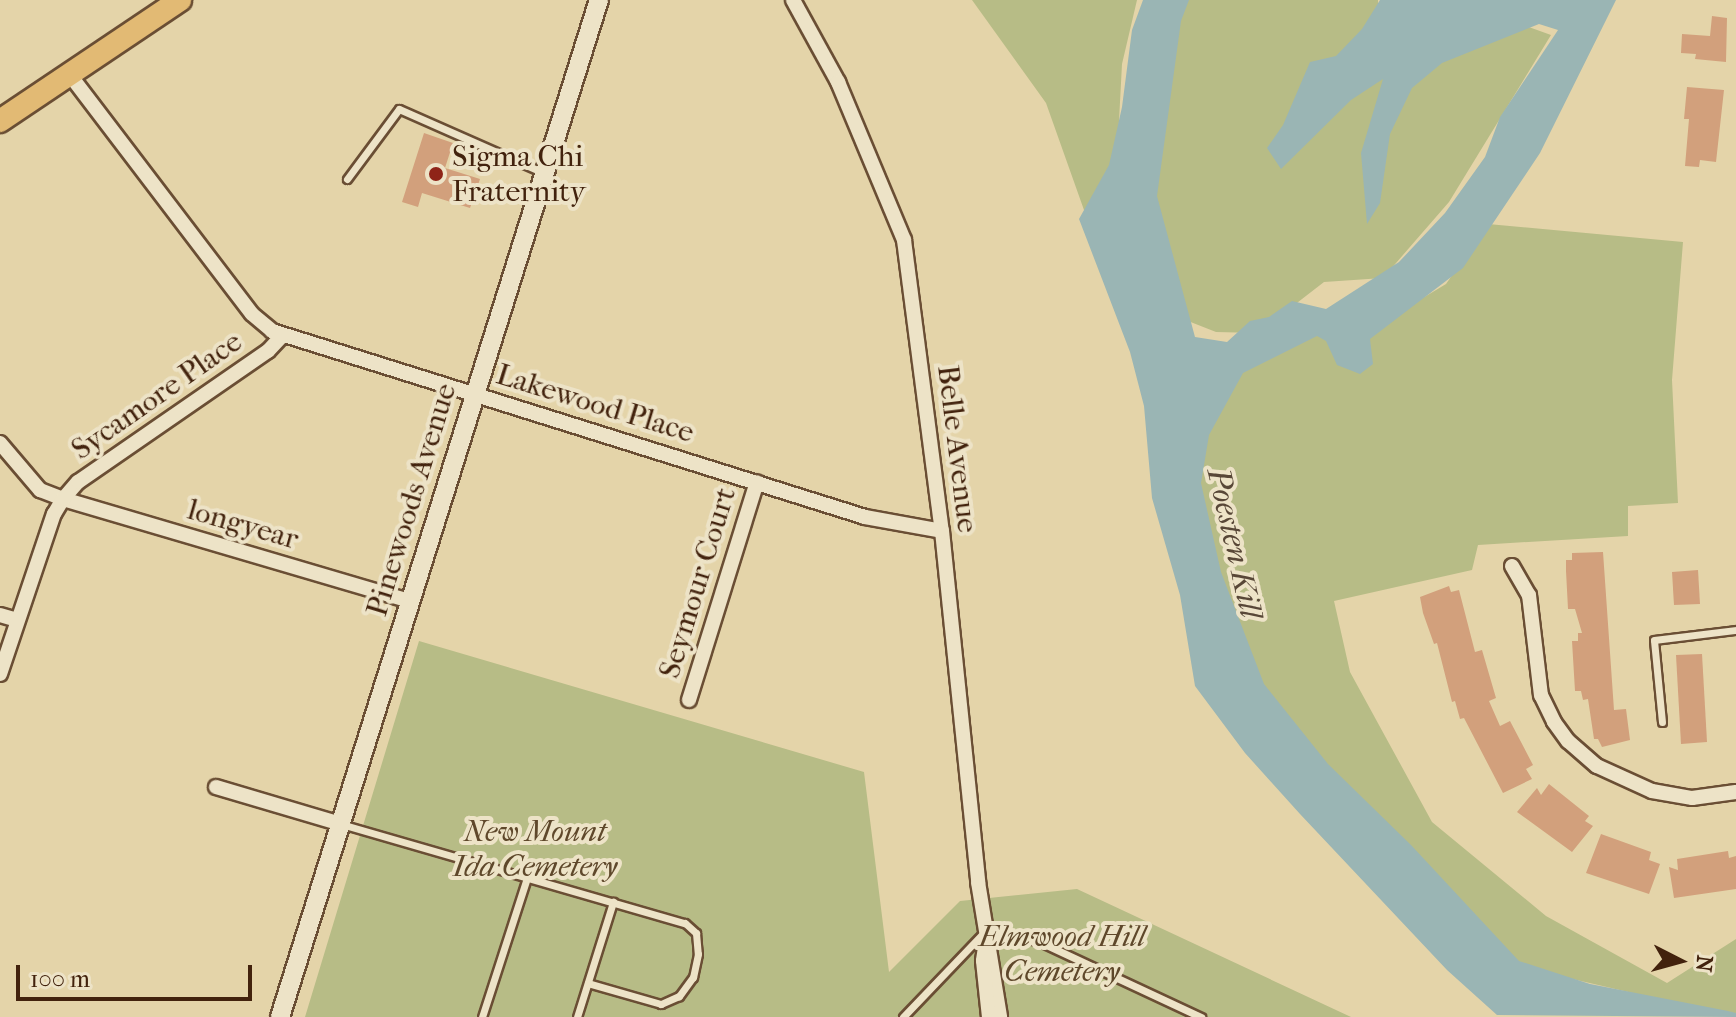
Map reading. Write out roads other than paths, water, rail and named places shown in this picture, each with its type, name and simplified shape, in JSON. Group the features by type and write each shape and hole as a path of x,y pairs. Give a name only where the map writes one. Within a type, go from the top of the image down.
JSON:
{"main road":[{"path":"0,121 180,0"}],"street":[{"name":"Pinewoods Avenue","path":"280,1017 599,0"},
{"name":"Belle Avenue","path":"793,0 838,82 904,240 942,531 978,882 988,928 1000,1017"},
{"name":"Lakewood Place","path":"70,75 252,314 282,336 475,393 865,517 942,531"},
{"name":"Sycamore Place","path":"63,499 78,482 268,351 282,336"},
{"name":"longyear","path":"0,443 40,490 63,499 409,601"},
{"name":"Seymour Court","path":"689,700 757,482"},
{"path":"0,674 54,514 63,499"},
{"path":"1512,566 1529,595 1541,695 1554,722 1568,741 1597,766 1652,791 1692,798 1736,792"},
{"path":"0,615 17,620"},
{"path":"216,787 341,824"},
{"name":"Belle Avenue","path":"988,928 983,961 989,1017"}],"lane":[{"path":"347,179 399,109 544,173"},
{"path":"1662,722 1654,640 1736,630"},
{"path":"341,824 685,923 696,933 698,954 693,977 679,996 661,1004 588,983"},
{"path":"482,1017 527,878"},
{"path":"577,1017 613,902"},
{"path":"903,1017 988,928 1040,942 1201,1017"}],"water":[{"path":"1143,0 1189,0 1181,21 1157,196 1195,337 1227,342 1250,321 1269,317 1292,301 1326,309 1399,262 1445,213 1485,157 1500,117 1558,30 1539,24 1442,63 1412,88 1390,134 1380,203 1367,224 1361,153 1383,79 1351,100 1281,169 1267,148 1283,125 1310,62 1336,56 1362,29 1380,0 1616,0 1540,153 1463,268 1370,339 1373,364 1360,374 1337,365 1326,341 1317,336 1243,373 1209,435 1201,483 1221,572 1264,684 1328,764 1411,845 1519,961 1590,984 1728,1011 1736,1013 1736,1017 1497,1015 1447,970 1300,814 1245,753 1195,686 1180,595 1152,498 1144,406 1130,352 1079,219 1109,165 1122,107 1132,30"}],"place":[{"name":"Sigma Chi Fraternity","path":"436,174"}],"water label":[{"name":"Poesten Kill","path":"1234,543"}],"park label":[{"name":"New Mount Ida Cemetery","path":"535,849"},
{"name":"Elmwood Hill Cemetery","path":"1062,954"}]}
